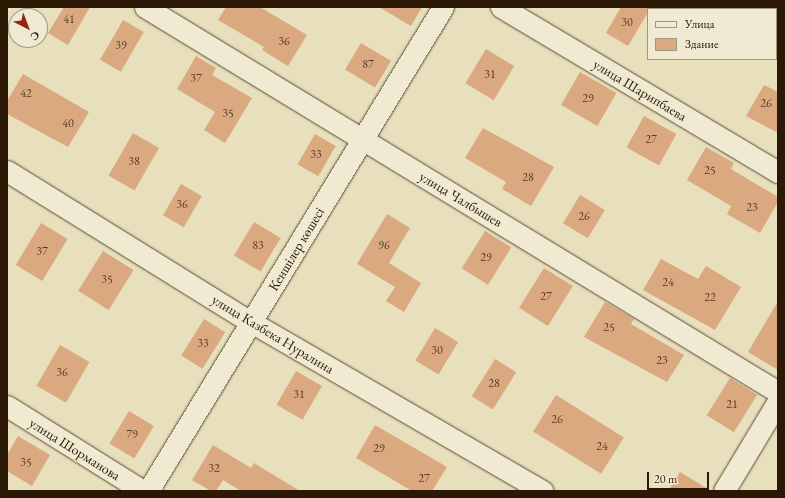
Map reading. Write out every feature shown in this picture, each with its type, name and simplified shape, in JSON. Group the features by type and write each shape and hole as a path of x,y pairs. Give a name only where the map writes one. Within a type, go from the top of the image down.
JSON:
{"street":[{"name":"улица Чалбышев","path":"145,7 778,392"},
{"name":"Кеншілер көшесі","path":"148,491 444,7"},
{"name":"улица Шарипбаева","path":"501,7 778,172"},
{"name":"улица Казбека Нуралина","path":"7,170 251,322 543,491"},
{"path":"724,491 778,401"},
{"name":"улица Шорманова","path":"7,406 143,491"}],"building":[{"path":"64,7 90,7 68,45 48,33"},
{"path":"226,7 260,7 307,35 288,66 262,50 264,47 218,20"},
{"path":"379,7 422,7 411,26"},
{"path":"621,7 651,7 647,8 647,14 628,46 606,33"},
{"path":"123,20 144,32 121,72 100,60"},
{"path":"361,43 391,61 375,88 345,70"},
{"path":"486,49 514,66 494,100 465,83"},
{"path":"196,56 216,68 212,75 252,98 225,143 204,130 215,112 177,89"},
{"path":"580,72 616,93 597,126 561,105"},
{"path":"23,74 89,112 68,147 7,114 7,101"},
{"path":"764,85 778,92 778,133 746,116"},
{"path":"644,116 676,134 659,165 627,147"},
{"path":"483,128 554,167 531,206 502,189 506,182 465,158"},
{"path":"133,133 159,148 134,190 108,175"},
{"path":"315,134 336,146 318,176 298,164"},
{"path":"706,147 734,163 731,169 778,197 778,202 760,233 727,214 731,206 687,180"},
{"path":"181,184 202,196 184,227 163,215"},
{"path":"580,195 605,210 588,238 563,223"},
{"path":"387,214 410,228 389,263 421,283 404,312 386,301 395,287 357,264"},
{"path":"254,222 281,238 260,271 234,255"},
{"path":"41,223 68,239 42,281 16,265"},
{"path":"485,231 511,247 488,285 462,268"},
{"path":"103,251 134,270 109,310 78,291"},
{"path":"661,259 698,279 706,266 741,287 715,330 643,290"},
{"path":"544,268 573,286 548,326 519,308"},
{"path":"778,301 778,370 748,352"},
{"path":"605,302 634,319 631,324 684,355 667,382 584,337"},
{"path":"204,319 225,332 202,369 181,355"},
{"path":"435,328 458,342 439,374 415,361"},
{"path":"60,345 89,362 66,403 36,386"},
{"path":"495,359 516,372 493,410 472,396"},
{"path":"296,371 322,386 302,420 276,405"},
{"path":"730,378 757,395 734,432 707,415"},
{"path":"556,395 624,437 601,474 533,431"},
{"path":"129,411 154,426 134,459 109,444"},
{"path":"375,425 447,467 432,491 412,491 356,458"},
{"path":"18,436 50,455 32,486 7,471 7,455"},
{"path":"213,445 251,468 254,463 300,491 241,491 223,480 216,491 211,491 192,480"},
{"path":"680,472 711,491 668,491"}]}
